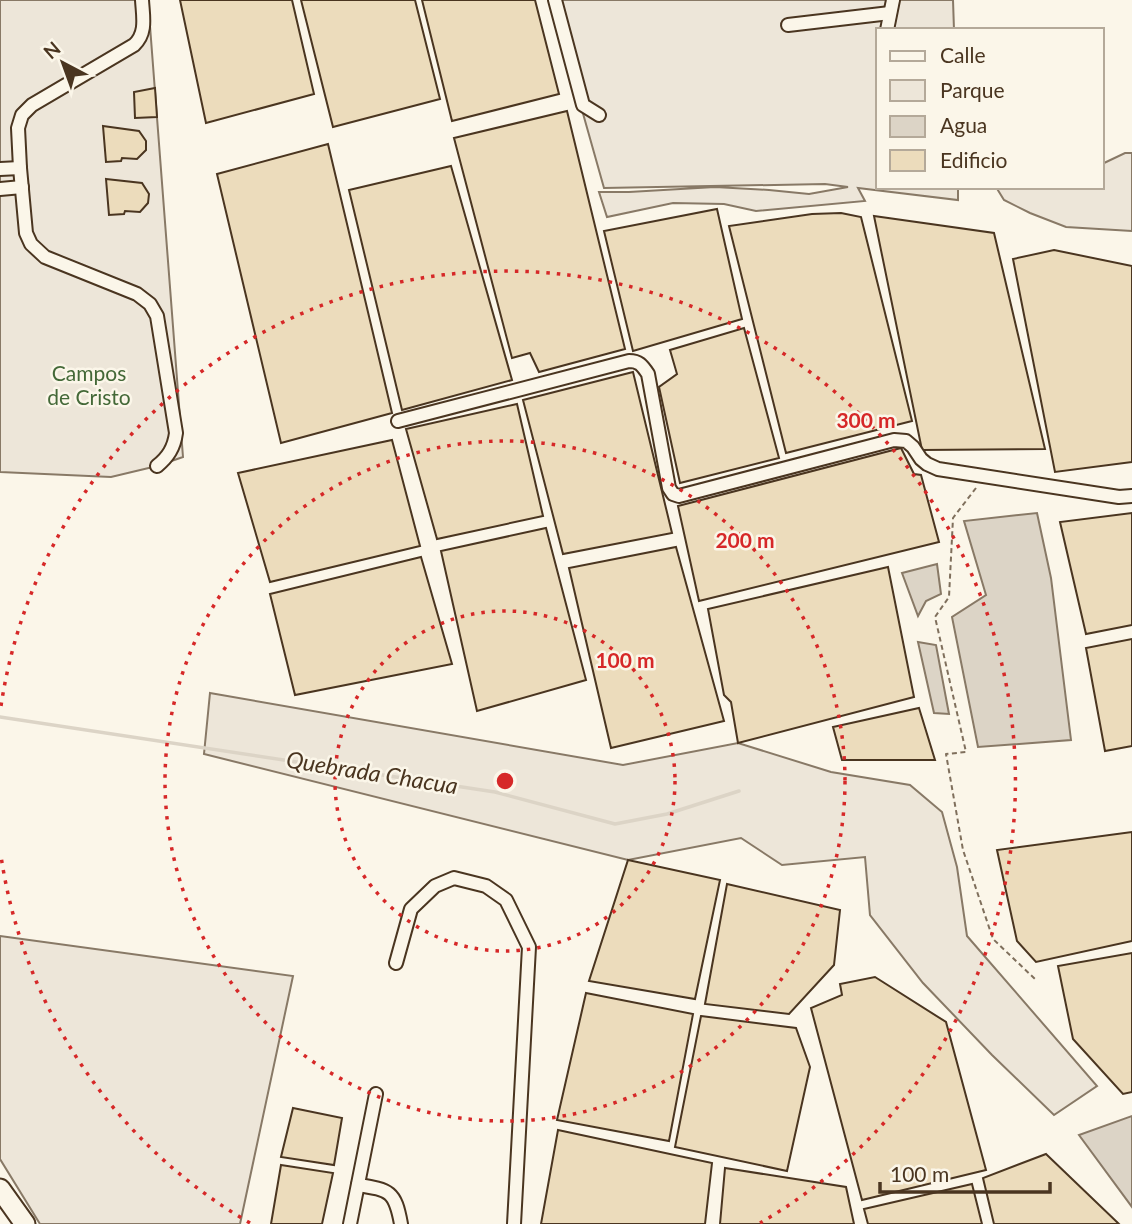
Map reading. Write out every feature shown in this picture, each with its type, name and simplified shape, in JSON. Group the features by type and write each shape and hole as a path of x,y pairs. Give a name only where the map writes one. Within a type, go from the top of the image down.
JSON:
{"highway":[{"path":"0,1189 25,1224"}],"street":[{"path":"142,0 143,32 138,41 26,109 18,128 26,233 35,249 45,257 137,294 150,304 157,316 176,433 168,456 156,466"},
{"path":"555,0 583,105 599,115"},
{"path":"788,25 891,6 887,28"},
{"path":"0,169 20,168"},
{"path":"0,189 22,187"},
{"path":"398,421 629,360 643,365 648,374 669,488 673,494 679,496 894,440 906,441 921,459 938,469 1119,497 1132,496"},
{"path":"396,963 411,909 435,886 454,878 486,886 506,901 529,947 514,1224"},
{"path":"350,1224 376,1094"},
{"path":"358,1185 385,1190 397,1203 401,1224"}],"path":[{"path":"986,475 953,518 949,597 935,617 965,752 946,754 963,850 993,939 1035,979"}],"green space":[{"name":"Campos de Cristo","path":"0,0 148,0 183,457 111,477 0,472"},
{"path":"551,0 953,0 954,28 876,28 876,189 958,189 958,200 858,188 865,201 756,211 724,204 673,203 607,217 599,192 715,187 809,194 848,187 825,184 604,188"},
{"path":"1125,153 1132,153 1132,231 1066,227 1004,200 997,189 1104,189 1104,163"},
{"path":"210,693 623,765 738,743 831,772 910,785 942,812 957,867 967,936 1097,1086 1054,1115 992,1055 923,983 870,915 865,857 782,865 741,838 628,860 204,754"},
{"path":"0,936 293,976 240,1224 40,1224 0,1159"}],"water":[{"path":"1037,513 1051,578 1071,740 978,747 952,617 986,595 964,521"},
{"path":"937,564 941,594 926,601 918,616 902,573"},
{"path":"918,642 936,645 949,714 934,713"},
{"path":"1132,1116 1132,1207 1079,1135"}],"building":[{"path":"180,0 292,0 314,94 206,123"},
{"path":"301,0 415,0 440,99 333,127"},
{"path":"422,0 535,0 559,94 452,121"},
{"path":"155,88 157,117 135,118 134,92"},
{"path":"567,111 625,349 539,372 530,353 512,358 454,138"},
{"path":"103,126 139,131 146,141 146,150 137,159 122,158 121,161 106,162"},
{"path":"328,144 392,413 281,443 217,174"},
{"path":"451,166 512,380 402,410 349,190"},
{"path":"106,179 142,183 149,194 148,203 140,212 125,211 124,214 109,215"},
{"path":"717,209 742,319 633,351 604,231"},
{"path":"841,213 861,217 912,421 786,453 729,226 812,214"},
{"path":"874,216 994,233 1045,449 922,450"},
{"path":"1054,250 1132,266 1132,462 1055,472 1013,259"},
{"path":"744,328 779,458 680,483 659,387 677,374 670,350"},
{"path":"633,372 672,533 563,554 523,400"},
{"path":"517,404 543,516 437,539 406,429"},
{"path":"392,440 420,546 270,582 238,473"},
{"path":"901,448 914,474 921,475 939,542 699,601 678,506"},
{"path":"1132,513 1132,625 1086,634 1060,522"},
{"path":"546,528 586,680 477,711 441,551"},
{"path":"676,547 724,721 611,748 569,568"},
{"path":"421,557 452,664 295,695 270,594"},
{"path":"888,567 914,697 738,743 731,702 724,695 708,609"},
{"path":"1132,639 1132,746 1105,751 1086,648"},
{"path":"919,708 935,760 842,760 833,727"},
{"path":"1132,832 1132,941 1036,962 1017,941 997,850"},
{"path":"628,860 720,880 695,999 589,981"},
{"path":"727,884 840,910 834,965 789,1014 705,1004"},
{"path":"1132,953 1132,1092 1123,1094 1073,1039 1058,966"},
{"path":"875,977 946,1022 986,1170 862,1200 811,1008 842,995 840,984"},
{"path":"586,993 693,1014 669,1141 557,1120"},
{"path":"701,1016 796,1028 810,1067 787,1171 675,1147"},
{"path":"293,1108 342,1118 334,1165 281,1157"},
{"path":"558,1130 712,1163 705,1224 541,1224"},
{"path":"1046,1154 1119,1224 994,1224 983,1178"},
{"path":"281,1165 333,1173 322,1224 271,1224"},
{"path":"725,1168 846,1187 854,1224 720,1224"},
{"path":"972,1184 982,1224 868,1224 864,1209"}],"waterway":[{"name":"Quebrada Chacua","path":"0,717 495,792 615,824 667,814 739,791"}]}
